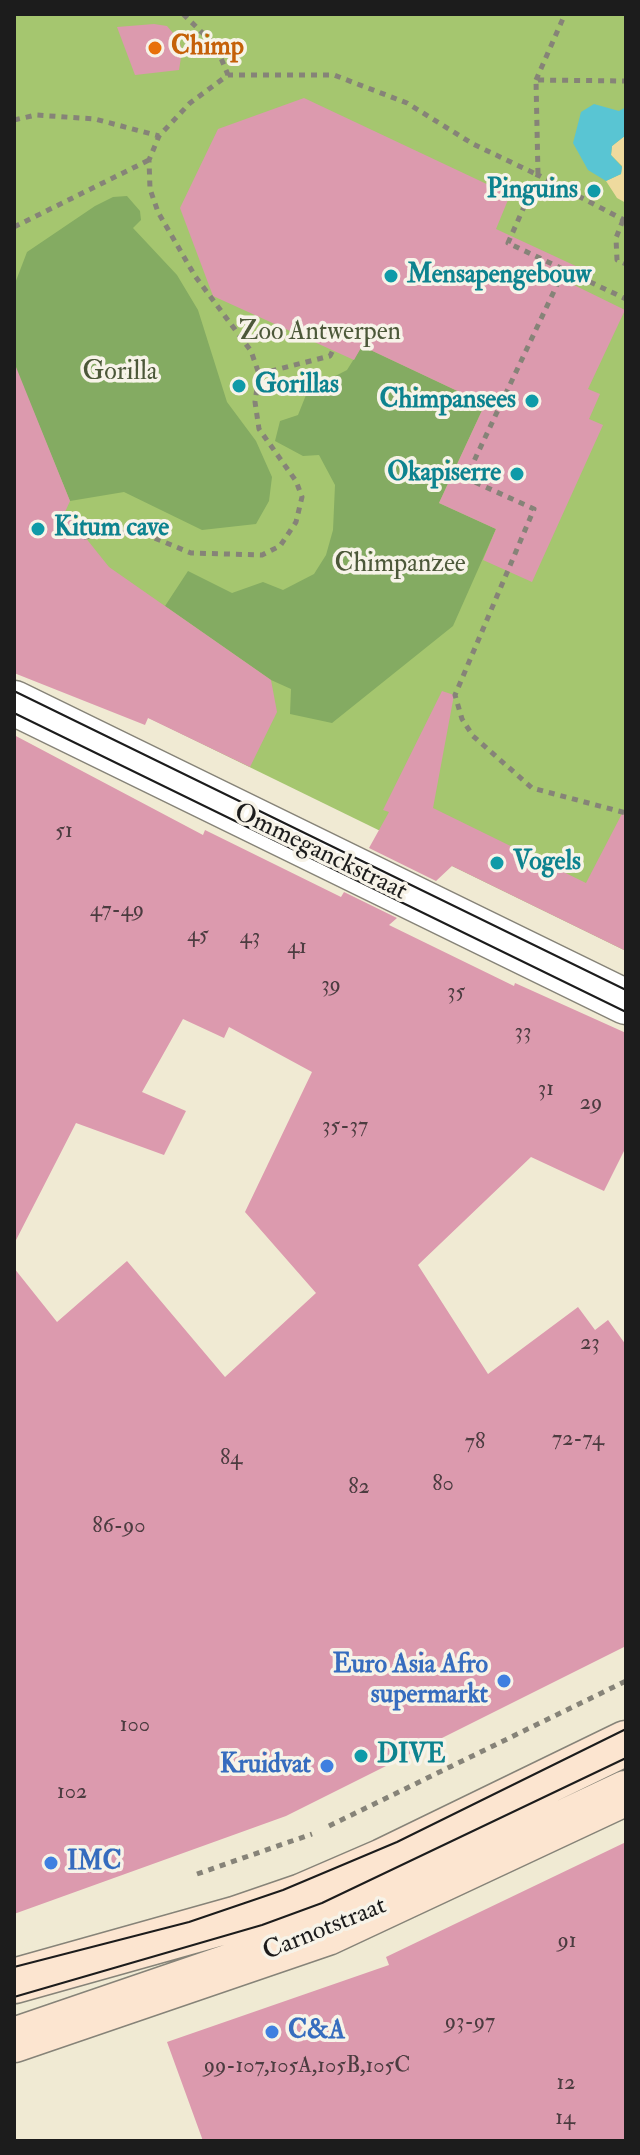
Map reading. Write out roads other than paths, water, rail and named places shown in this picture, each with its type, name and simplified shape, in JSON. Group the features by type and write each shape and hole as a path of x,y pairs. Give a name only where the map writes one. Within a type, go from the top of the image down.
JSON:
{"main road":[{"name":"Carnotstraat","path":"14,1981 235,1919 302,1896 383,1861 626,1743"},
{"name":"Carnotstraat","path":"14,2040 327,1933 626,1793"}],"street":[{"name":"Ommeganckstraat","path":"14,703 626,1002"}],"water":[{"path":"594,104 619,111 626,107 626,135 612,146 611,155 622,167 621,174 606,181 588,170 573,143 581,112"}],"tram line":[{"path":"14,691 626,990"},
{"path":"14,713 626,1012"},
{"path":"14,1967 189,1922 283,1890 397,1842 626,1729"},
{"path":"14,1997 262,1925 322,1903 626,1758"}],"place":[{"name":"Chimp","path":"155,48"},
{"name":"Pinguins","path":"594,191"},
{"name":"Mensapengebouw","path":"391,276"},
{"name":"Gorillas","path":"239,386"},
{"name":"Chimpansees","path":"532,401"},
{"name":"Okapiserre","path":"517,474"},
{"name":"Kitum cave","path":"38,529"},
{"name":"Vogels","path":"497,863"},
{"name":"Euro Asia Afro supermarkt","path":"504,1681"},
{"name":"DIVE","path":"361,1756"},
{"name":"Kruidvat","path":"327,1766"},
{"name":"IMC","path":"51,1863"},
{"name":"C&A","path":"272,2032"}],"park label":[{"name":"Zoo Antwerpen","path":"320,333"},
{"name":"Gorilla","path":"120,373"},
{"name":"Chimpanzee","path":"400,565"}]}
